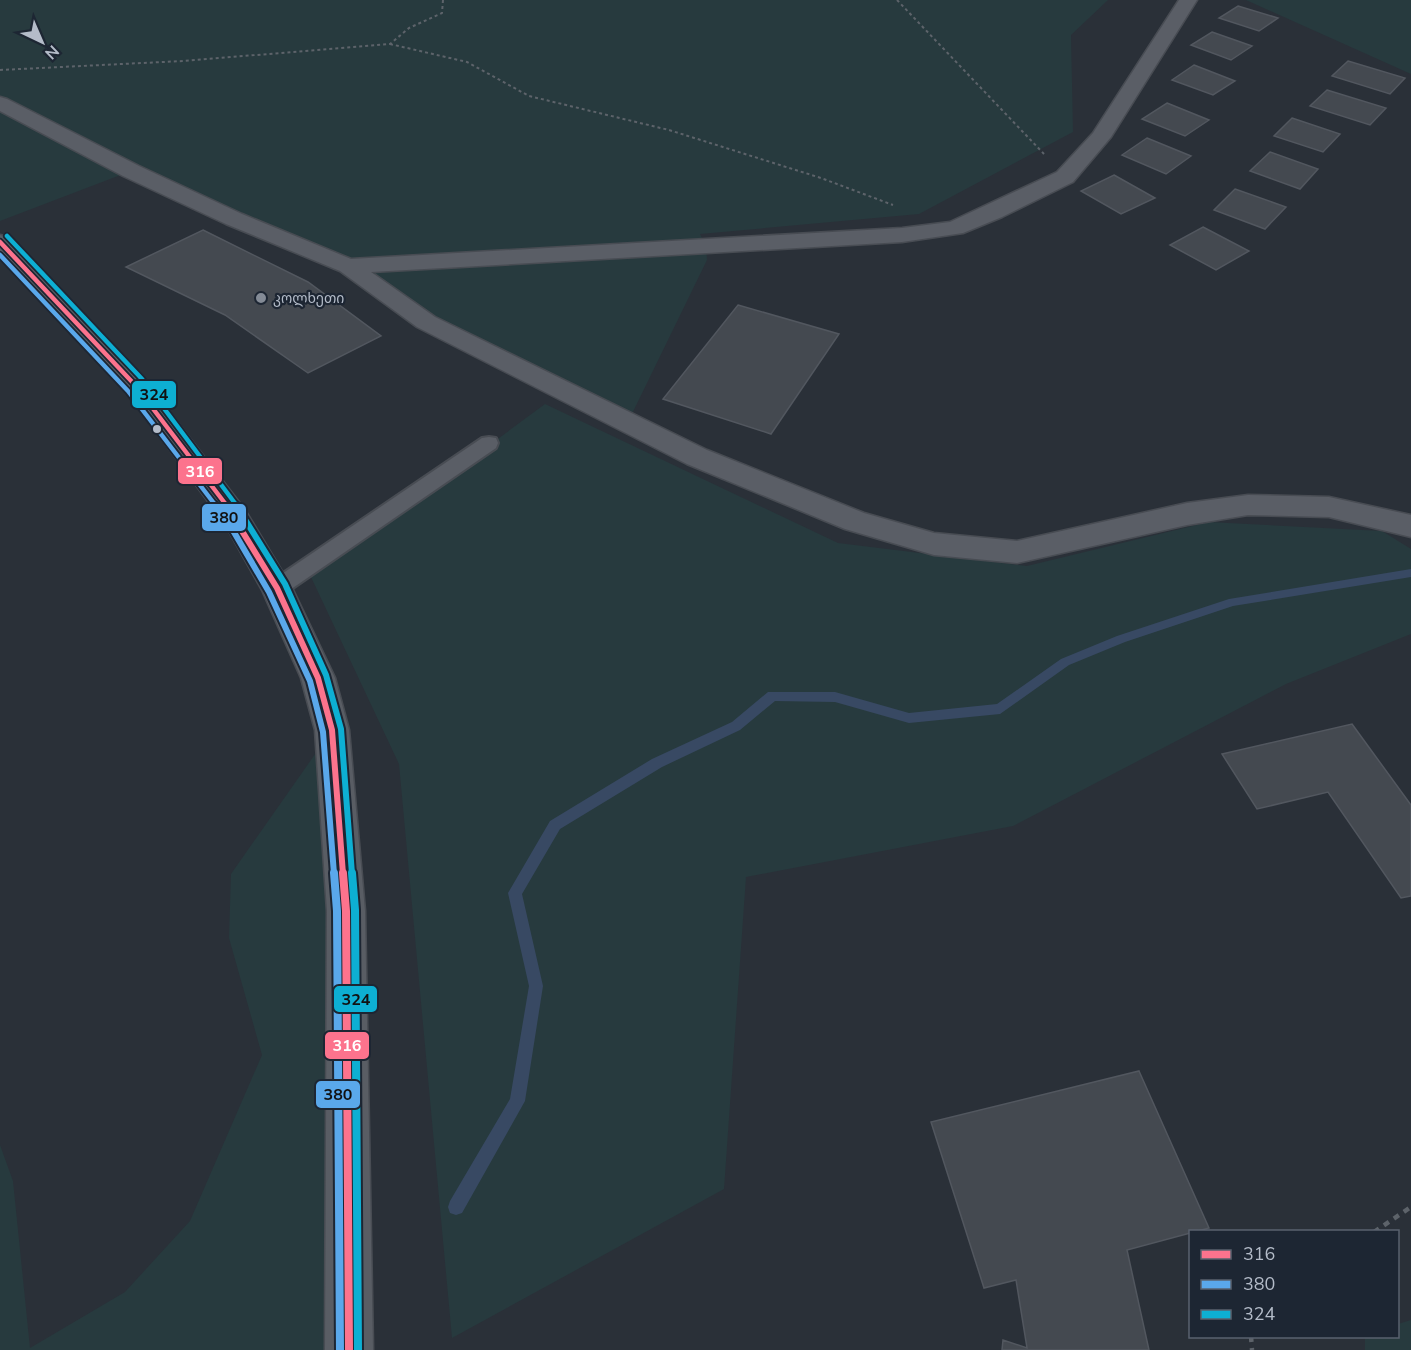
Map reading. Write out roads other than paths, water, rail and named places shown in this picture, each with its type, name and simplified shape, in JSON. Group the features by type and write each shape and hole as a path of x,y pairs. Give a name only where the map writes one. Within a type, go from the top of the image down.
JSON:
{"main road":[{"path":"0,242 135,386 235,517 277,588 318,678 332,730 346,911 350,1350"}],"street":[{"path":"348,266 902,236 955,228 994,212 1065,177 1101,137 1188,0"},
{"path":"0,103 162,186 234,219 348,266 426,322 697,457 855,521 933,544 1017,552 1187,514 1248,505 1329,507 1411,525"}],"lane":[{"path":"277,588 489,443"}],"waterway":[{"path":"456,1207 517,1101 536,986 515,893 555,825 657,763 736,726 772,696 835,697 909,718 1000,709 1065,662 1121,639 1233,602 1411,573"}],"place":[{"name":"კოლხეთი","path":"261,298"}]}
